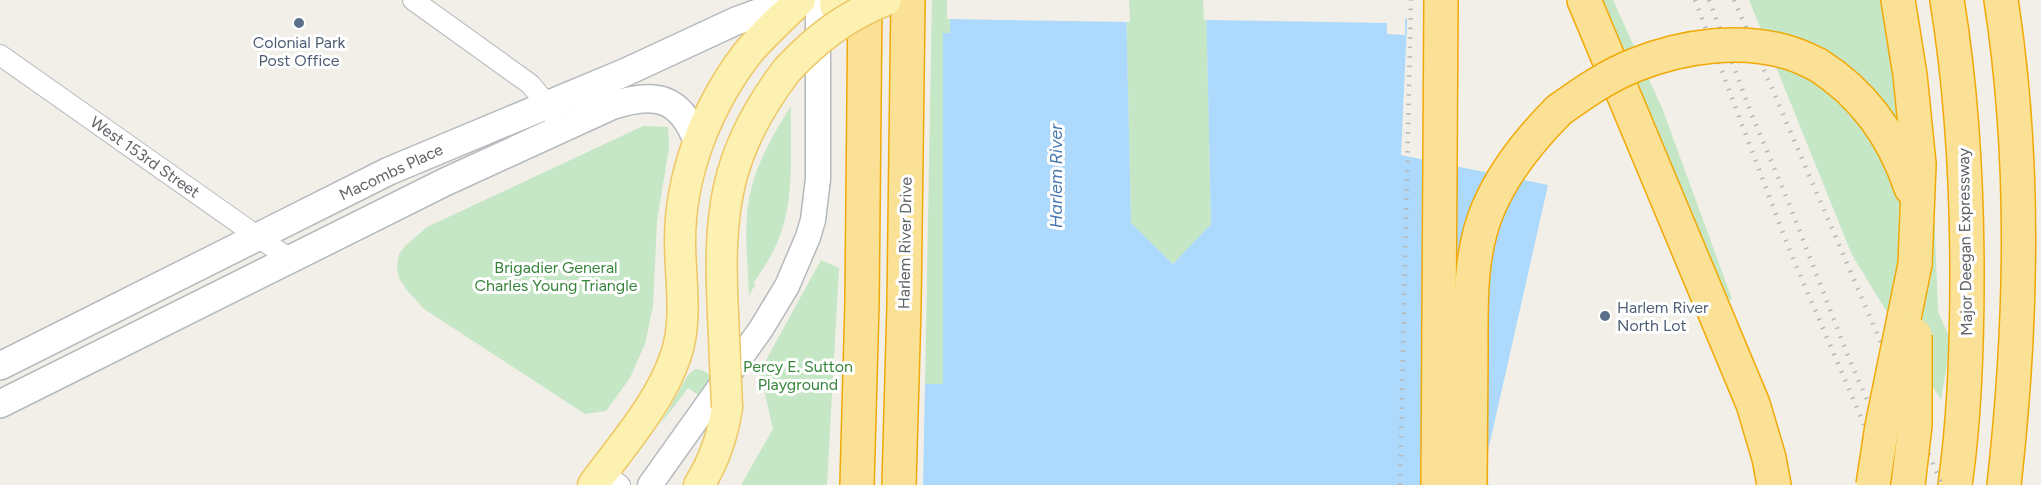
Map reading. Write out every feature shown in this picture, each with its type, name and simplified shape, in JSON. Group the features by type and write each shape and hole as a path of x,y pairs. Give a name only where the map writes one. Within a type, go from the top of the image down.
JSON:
{"highway":[{"path":"857,485 862,303 865,0"},
{"name":"Harlem River Drive","path":"899,485 908,0"},
{"path":"1438,485 1442,0"},
{"path":"1584,0 1749,394 1761,429 1774,485"},
{"path":"1898,0 1910,75 1919,164 1915,425 1908,485"},
{"name":"Major Deegan Expressway","path":"1947,0 1959,83 1967,215 1965,383 1955,485"},
{"path":"2001,0 2013,107 2018,280 2014,382 2004,485"},
{"path":"1470,485 1471,287 1479,236 1487,210 1514,161 1539,130 1559,110 1606,80 1635,65 1657,58 1714,46 1742,45 1793,54 1818,65 1838,78 1869,110 1886,132 1896,152 1918,210"},
{"path":"1873,485 1882,426 1916,264"}],"main road":[{"path":"699,485 718,444 727,407 721,238 729,183 746,137 765,102 839,0"},
{"path":"787,69 808,47 845,19 886,0"},
{"name":"Macombs Place","path":"0,366 389,171 626,72 736,21 792,4"},
{"path":"608,482 663,386 677,354 682,321 681,215 685,189 698,143 732,75 792,4"},
{"name":"Macombs Place","path":"0,404 445,182 560,127 625,101 636,98 656,98 672,106 686,117 698,143"}],"street":[{"path":"413,0 521,77 547,104 560,127"},
{"path":"650,485 761,329 787,286 808,237 813,220 818,179 818,0"},
{"name":"West 153rd Street","path":"0,55 291,260"}],"green space":[{"path":"932,0 950,0 950,33 943,34 943,385 925,384"},
{"path":"1126,0 1206,0 1211,224 1173,264 1131,223"},
{"path":"1598,0 1613,0 1662,108 1732,299 1726,301"},
{"path":"1749,0 1899,0 1934,207 1938,312 1951,340 1941,400 1852,255"},
{"path":"791,106 790,180 784,223 775,247 749,295 746,226 752,187 768,145"},
{"name":"Brigadier General Charles Young Triangle","path":"643,126 668,127 669,148 657,221 653,306 645,344 630,378 606,411 585,414 424,309 399,278 397,266 399,254 427,227"},
{"name":"Percy E. Sutton Playground","path":"821,260 839,268 827,485 741,485 773,429 760,371"},
{"path":"695,369 702,370 710,376 712,386 710,403 688,388 660,425 688,375"}],"water":[{"name":"Harlem River","path":"950,0 1126,0 1131,223 1173,264 1211,224 1206,0 1408,0 1401,155 1548,185 1481,482 1492,485 923,485 925,384 943,384 943,33 950,33"}],"pier":[{"path":"947,0 1129,0 1130,22 947,19"},
{"path":"1203,0 1411,0 1411,18 1405,19 1405,35 1387,34 1387,23 1204,20"}],"railway":[{"path":"1400,485 1411,0"},
{"path":"1695,0 1789,249 1890,485"},
{"path":"1709,0 1751,113 1848,356 1904,485"},
{"path":"1734,0 1942,485"}],"place":[{"name":"Colonial Park Post Office","path":"299,23"},
{"name":"Harlem River North Lot","path":"1605,316"}]}
